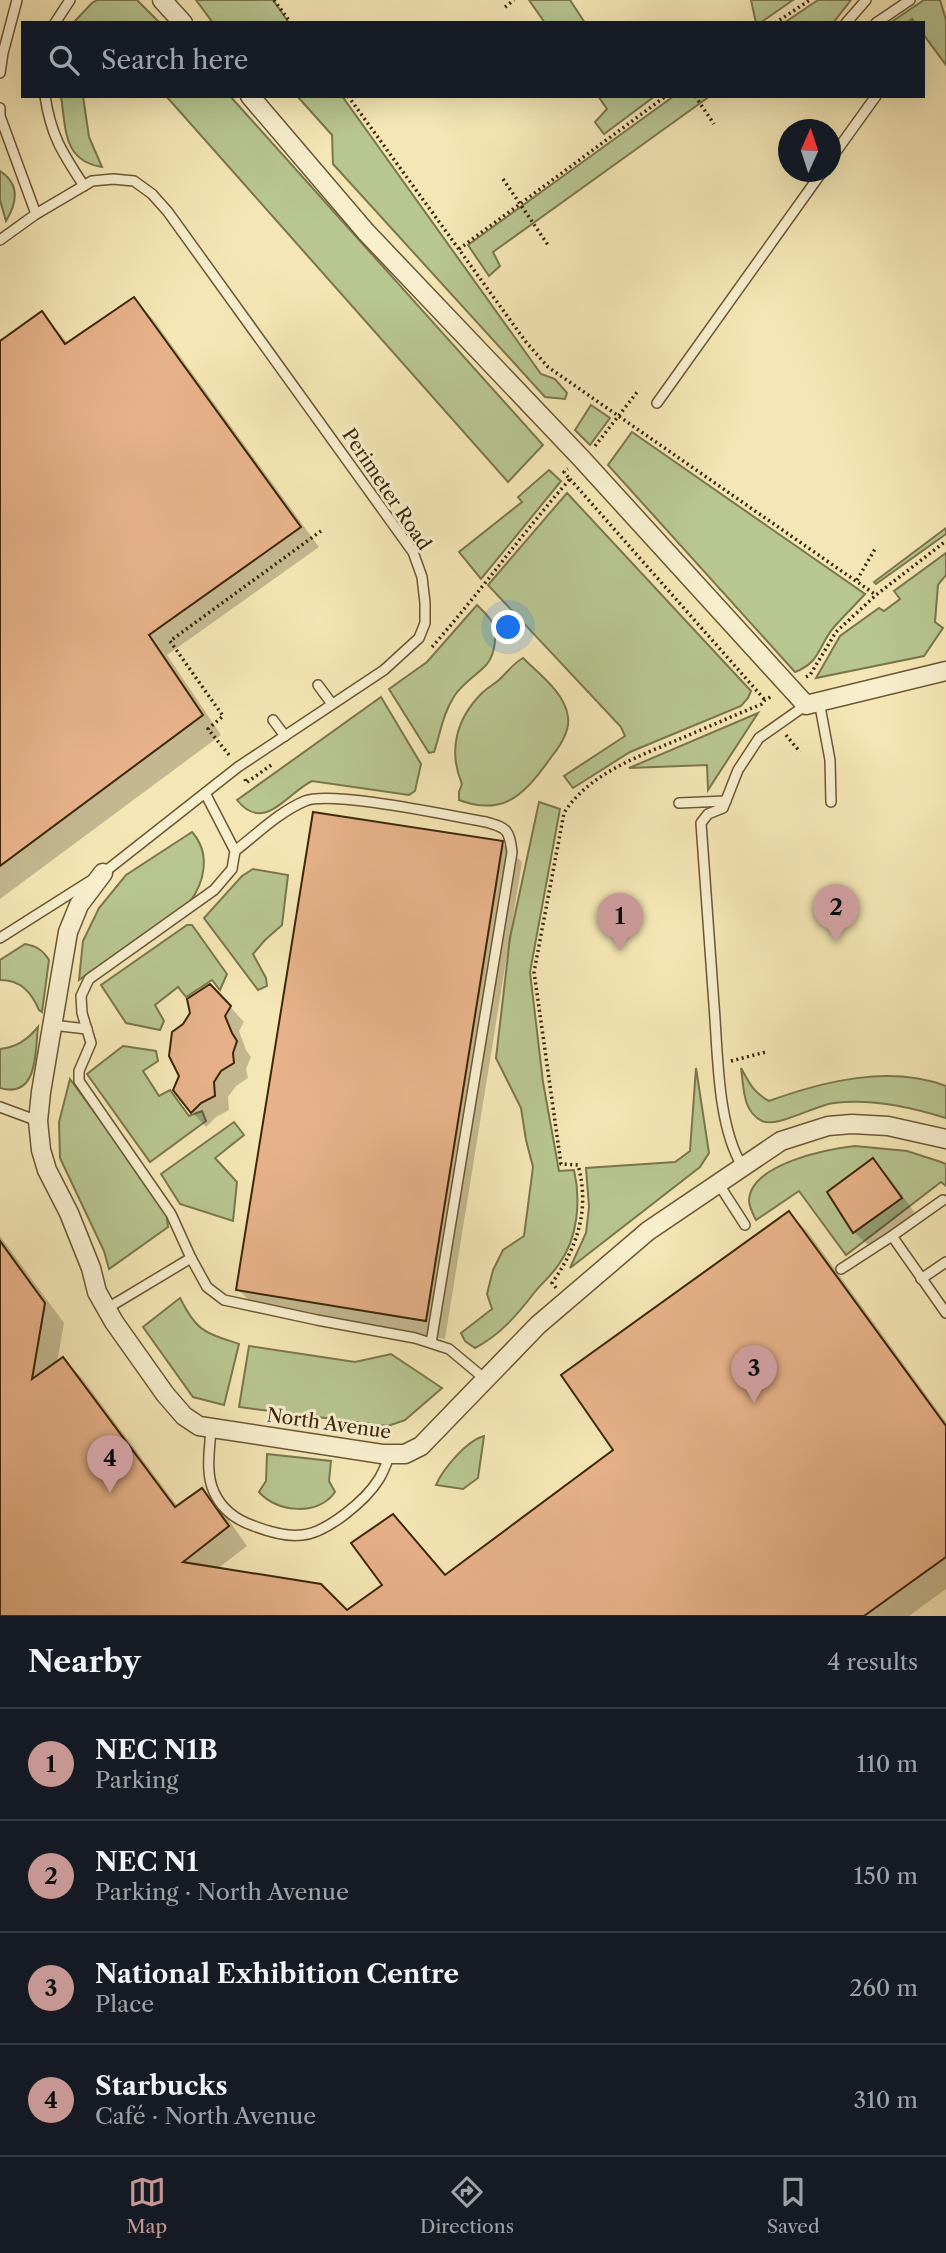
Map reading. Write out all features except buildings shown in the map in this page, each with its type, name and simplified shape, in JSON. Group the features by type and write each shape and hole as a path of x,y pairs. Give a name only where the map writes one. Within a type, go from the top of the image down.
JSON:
{"street":[{"path":"162,0 181,21"},
{"path":"252,98 366,232 581,458 790,689 812,703 945,670"},
{"name":"North Avenue","path":"103,873 79,905 68,932 41,1092 38,1121 41,1150 47,1170 69,1213 97,1292 114,1322 165,1394 184,1416 199,1426 405,1454 421,1446 538,1325 648,1231 781,1140 828,1126 852,1124 888,1126 946,1139"}],"lane":[{"path":"0,73 17,0"},
{"path":"56,21 69,0"},
{"path":"848,21 866,0"},
{"path":"879,21 910,0"},
{"path":"45,98 57,144 84,186"},
{"path":"841,146 875,98"},
{"path":"0,108 0,116 36,214"},
{"name":"Perimeter Road","path":"0,240 36,214 92,181 134,181 152,194 168,212 413,552 422,577 425,603 425,623 419,638 384,670 238,767 103,873 0,938"},
{"path":"657,403 815,182"},
{"path":"318,685 332,704"},
{"path":"742,1166 732,1150 726,1126 701,823 708,814 723,808 738,770 759,738 812,703 830,760 831,802"},
{"path":"273,720 285,736"},
{"path":"205,793 235,850 232,869 214,890 89,979 81,996 82,1013 91,1042 79,1071 79,1081 171,1214 207,1287 224,1300 415,1338 449,1349 485,1379"},
{"path":"235,850 278,817 307,800 335,797 486,822 504,827 510,836 512,852 431,1343"},
{"path":"679,803 726,801"},
{"path":"52,1025 87,1029"},
{"path":"0,1107 38,1121"},
{"path":"718,1183 745,1225"},
{"path":"841,1269 943,1200"},
{"path":"892,1236 946,1313"},
{"path":"106,1308 191,1258"},
{"path":"921,1279 946,1262"},
{"path":"211,1428 210,1480 221,1504 231,1516 244,1523 301,1536 318,1531 356,1506 379,1479 390,1454"}],"path":[{"path":"274,0 290,21"},
{"path":"505,7 514,0"},
{"path":"778,21 810,0"},
{"path":"349,98 526,342 548,367 876,595"},
{"path":"459,249 663,98"},
{"path":"696,98 714,124"},
{"path":"503,179 548,245"},
{"path":"638,391 599,442 564,472 765,699"},
{"path":"431,648 570,479"},
{"path":"280,759 246,783 238,767 208,729 223,716 170,641 321,531"},
{"path":"566,1301 552,1283 567,1263 582,1222 583,1181 578,1165 561,1164 534,972 564,813 572,800 596,780 630,760 762,704 765,699 790,689 810,674 836,632 876,595 946,541"},
{"path":"857,580 875,549"},
{"path":"719,1064 766,1052"}],"green space":[{"path":"97,0 137,0 158,21 75,21"},
{"path":"196,0 273,0 288,21 212,21"},
{"path":"529,0 570,0 584,21 544,21"},
{"path":"751,0 793,0 763,21 756,21"},
{"path":"818,0 851,0 835,21 787,21"},
{"path":"924,0 940,0 946,20 946,65 925,37 925,21 893,21"},
{"path":"61,98 83,98 89,137 102,167 89,164 73,151 66,131"},
{"path":"168,98 232,98 543,445 508,482"},
{"path":"299,98 343,98 541,374 555,379 567,393 565,399 545,397 333,164 332,135"},
{"path":"599,98 652,98 604,134 595,122 607,109"},
{"path":"671,98 707,98 493,252 500,266 489,276 468,245"},
{"path":"0,171 11,182 15,194 13,207 6,221 0,200"},
{"path":"591,405 610,418 590,445 575,430"},
{"path":"632,432 865,594 834,627 810,663 795,672 608,465"},
{"path":"549,470 561,481 481,579 459,552 522,502 518,497"},
{"path":"567,493 751,691 741,706 630,752 573,788 564,776 625,736 621,727 488,585"},
{"path":"946,528 946,534 876,584 874,582"},
{"path":"946,553 946,575 938,585 935,622 943,628 924,656 816,678 840,636 879,608 884,611 900,599 894,591"},
{"path":"477,605 489,617 494,627 495,643 492,655 487,664 455,695 445,715 434,752 429,753 389,689 427,662"},
{"path":"523,658 562,700 568,717 564,738 534,780 514,798 490,806 459,800 462,784 455,748 461,725 482,693"},
{"path":"381,697 421,764 415,791 409,795 312,781 266,812 257,813 247,809 237,800"},
{"path":"758,713 708,790 707,765 629,768"},
{"path":"539,802 560,809 530,972 543,1082 559,1171 574,1170 576,1218 570,1243 556,1268 508,1324 475,1348 465,1341 461,1333 492,1309 487,1294 493,1270 503,1250 524,1236 533,1167 521,1108 496,1058 510,938"},
{"path":"192,832 202,849 204,868 199,886 189,903 79,980 83,941 99,908 126,875"},
{"path":"253,869 288,875 282,925 253,954 266,978 267,986 258,990 204,918 242,876"},
{"path":"187,925 192,925 227,974 220,990 212,980 186,997 178,987 155,1005 164,1021 160,1030 126,1023 101,985"},
{"path":"25,944 39,949 49,960 42,1012 24,988 14,982 0,980 0,960"},
{"path":"38,1027 35,1061 28,1080 22,1087 12,1090 0,1088 0,1049 21,1042"},
{"path":"123,1046 156,1051 158,1061 143,1071 159,1096 170,1090 189,1116 202,1111 206,1121 150,1162 87,1074"},
{"path":"696,1068 709,1153 700,1167 570,1268 586,1233 589,1207 586,1168 675,1162 690,1151"},
{"path":"741,1068 749,1083 769,1101 812,1087 857,1078 879,1076 924,1080 946,1086 946,1118 891,1105 848,1102 826,1105 787,1119 762,1121 755,1117 747,1105"},
{"path":"70,1079 166,1210 168,1227 109,1269 104,1251 60,1158 59,1122"},
{"path":"234,1122 244,1135 215,1158 237,1182 233,1221 180,1204 161,1174"},
{"path":"855,1146 907,1151 946,1164 946,1186 941,1182 846,1255 799,1191 756,1220 749,1200 753,1187 762,1177 776,1168 810,1155"},
{"path":"180,1298 191,1318 203,1329 239,1344 224,1405 193,1397 143,1327"},
{"path":"249,1346 355,1362 391,1354 442,1388 405,1420 388,1426 239,1407"},
{"path":"484,1436 478,1478 463,1489 436,1485 456,1456"},
{"path":"267,1454 331,1461 329,1481 335,1492 328,1500 309,1508 287,1508 267,1499 259,1492 266,1481"}],"place":[{"name":"NEC N1","path":"836,942"},
{"name":"NEC N1B","path":"620,951"},
{"name":"National Exhibition Centre","path":"754,1403"},
{"name":"Starbucks","path":"110,1493"}]}
